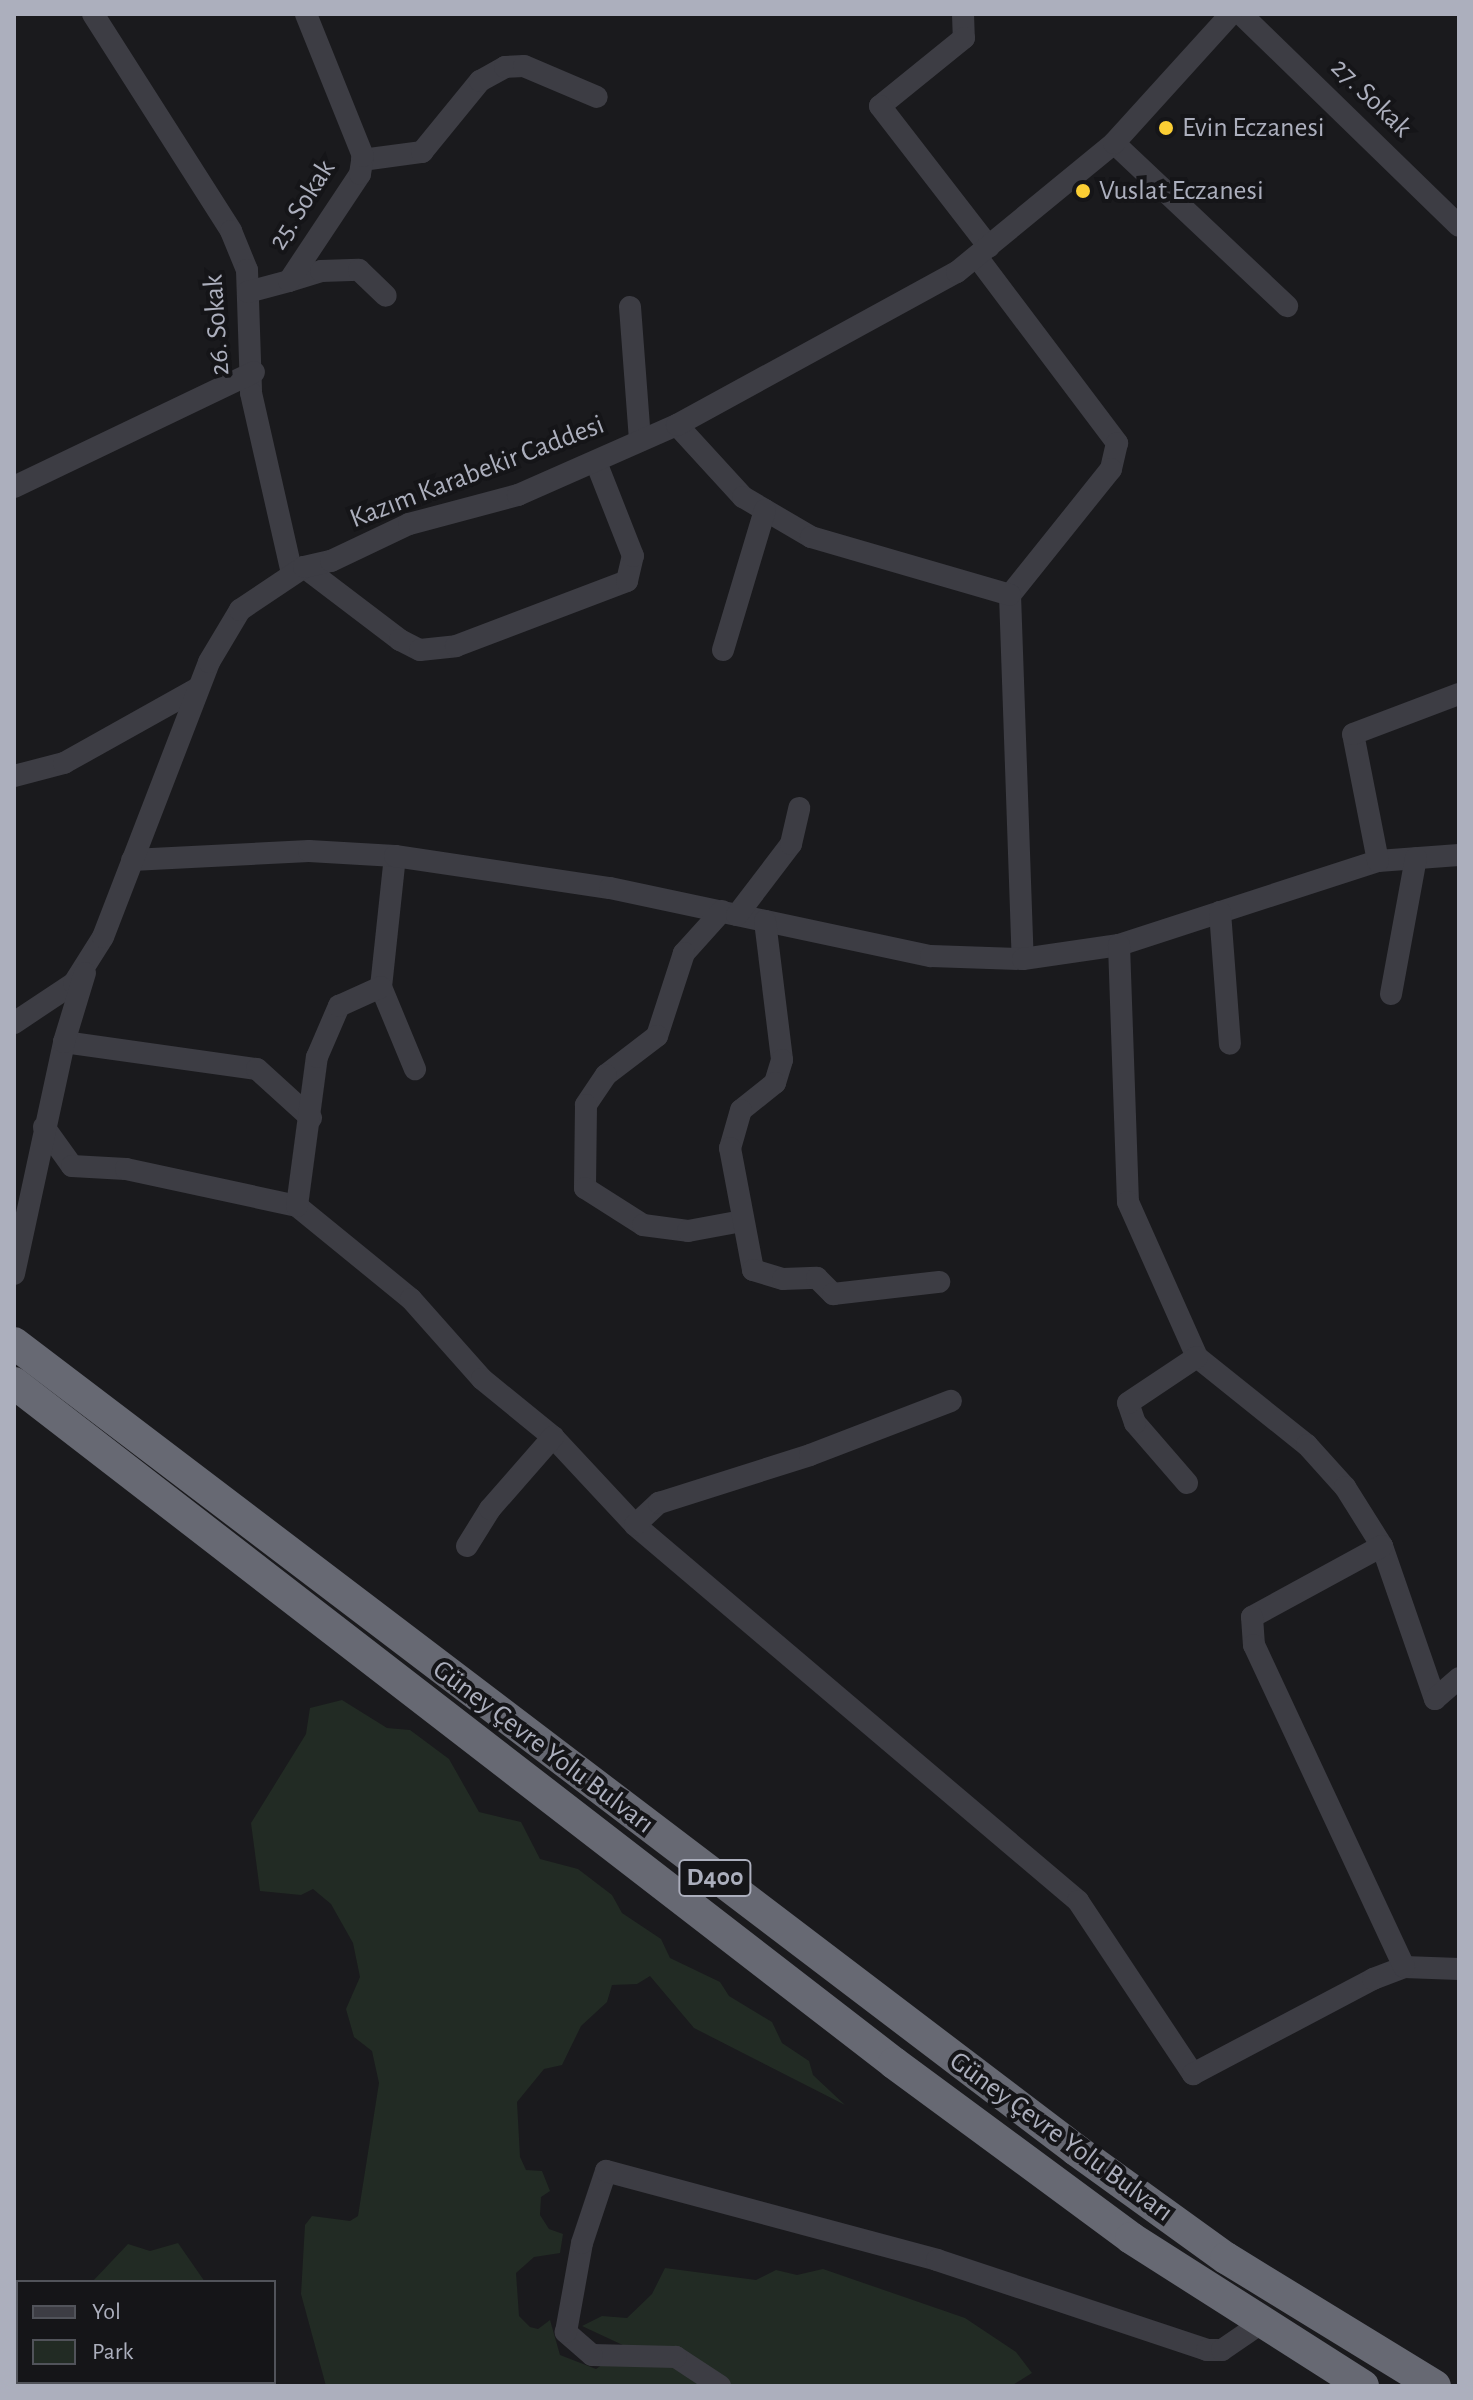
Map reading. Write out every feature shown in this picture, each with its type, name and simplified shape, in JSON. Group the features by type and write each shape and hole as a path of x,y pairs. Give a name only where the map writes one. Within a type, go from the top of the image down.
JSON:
{"highway":[{"name":"Güney Çevre Yolu Bulvarı","path":"14,1343 1076,2150 1226,2258 1435,2386"},
{"name":"Güney Çevre Yolu Bulvarı","path":"14,1383 894,2063 1131,2238 1260,2324 1363,2386"}],"street":[{"name":"26. Sokak","path":"93,14 231,231 247,270 258,428 298,570"},
{"name":"25. Sokak","path":"289,281 360,174 362,160 306,14"},
{"path":"963,14 964,38 881,100 886,119 1117,443 1111,469 1010,595 1023,959"},
{"name":"Kazım Karabekir Caddesi","path":"14,1023 57,999 89,961 132,860 198,688 231,620 298,570 596,462 677,425 983,252 1114,143 1231,14"},
{"name":"27. Sokak","path":"1241,14 1459,226"},
{"name":"25. Sokak","path":"362,160 422,152 480,81 505,67 524,66 597,97"},
{"path":"1114,143 1287,306"},
{"name":"25. Sokak","path":"248,292 321,271 359,270 386,296"},
{"path":"630,307 640,441"},
{"path":"14,487 254,372"},
{"path":"677,425 743,497 811,537 1010,595"},
{"path":"298,570 420,650 470,641 627,581 633,556 596,462"},
{"path":"723,650 765,510"},
{"path":"14,776 64,763 198,688"},
{"path":"1378,861 1353,734 1459,694"},
{"path":"742,1221 688,1231 643,1225 585,1188 586,1105 606,1075 657,1036 684,953 729,913 791,844 799,808"},
{"path":"132,860 309,851 395,856 729,913 931,956 1023,959 1119,945 1378,861 1459,855"},
{"path":"395,856 383,924 381,987 415,1069"},
{"path":"1391,994 1416,858"},
{"path":"1220,912 1230,1044"},
{"path":"765,921 782,1060 775,1083 741,1110 730,1148 753,1270 783,1279 817,1278 833,1294 939,1282"},
{"path":"1119,945 1128,1202 1197,1357 1307,1445 1382,1546 1435,1699 1459,1678"},
{"path":"14,1274 64,1042 89,961"},
{"path":"297,1206 317,1057 339,1006 381,987"},
{"path":"64,1042 257,1069 311,1118"},
{"path":"44,1127 72,1166 126,1169 297,1206 411,1299 482,1379 553,1437 635,1525 1078,1901 1193,2074 1404,1967 1459,1969"},
{"path":"1187,1483 1135,1423 1128,1403 1197,1357"},
{"path":"635,1525 659,1503 810,1455 951,1401"},
{"path":"467,1546 490,1509 553,1437"},
{"path":"1382,1546 1252,1617 1254,1645 1404,1967"},
{"path":"720,2386 676,2357 592,2355 566,2332 582,2243 606,2171 937,2260 1207,2350 1222,2350 1260,2324"}],"green space":[{"path":"342,1700 387,1728 410,1730 449,1759 479,1812 521,1822 540,1859 578,1869 612,1895 622,1913 661,1939 670,1958 720,1982 729,1996 772,2022 782,2043 809,2061 813,2075 845,2105 694,2028 650,1976 637,1984 612,1985 607,2002 581,2026 562,2065 544,2069 517,2102 520,2157 526,2170 542,2171 550,2191 541,2197 540,2215 549,2229 563,2234 560,2253 534,2257 516,2273 519,2316 530,2327 538,2329 550,2320 560,2355 596,2369 627,2347 582,2326 602,2316 627,2318 652,2294 665,2268 756,2280 776,2270 797,2275 823,2269 965,2318 1016,2352 1032,2373 1011,2386 326,2386 301,2294 305,2225 312,2216 350,2221 358,2216 379,2083 372,2051 354,2037 346,2009 360,1977 353,1943 331,1904 313,1889 301,1895 260,1891 251,1823 306,1734 310,1708"},
{"path":"178,2243 204,2280 94,2280 128,2244 150,2251"},
{"path":"16,2362 16,2384 233,2386 14,2386"}],"place":[{"name":"Evin Eczanesi","path":"1166,128"},
{"name":"Vuslat Eczanesi","path":"1083,191"}]}
